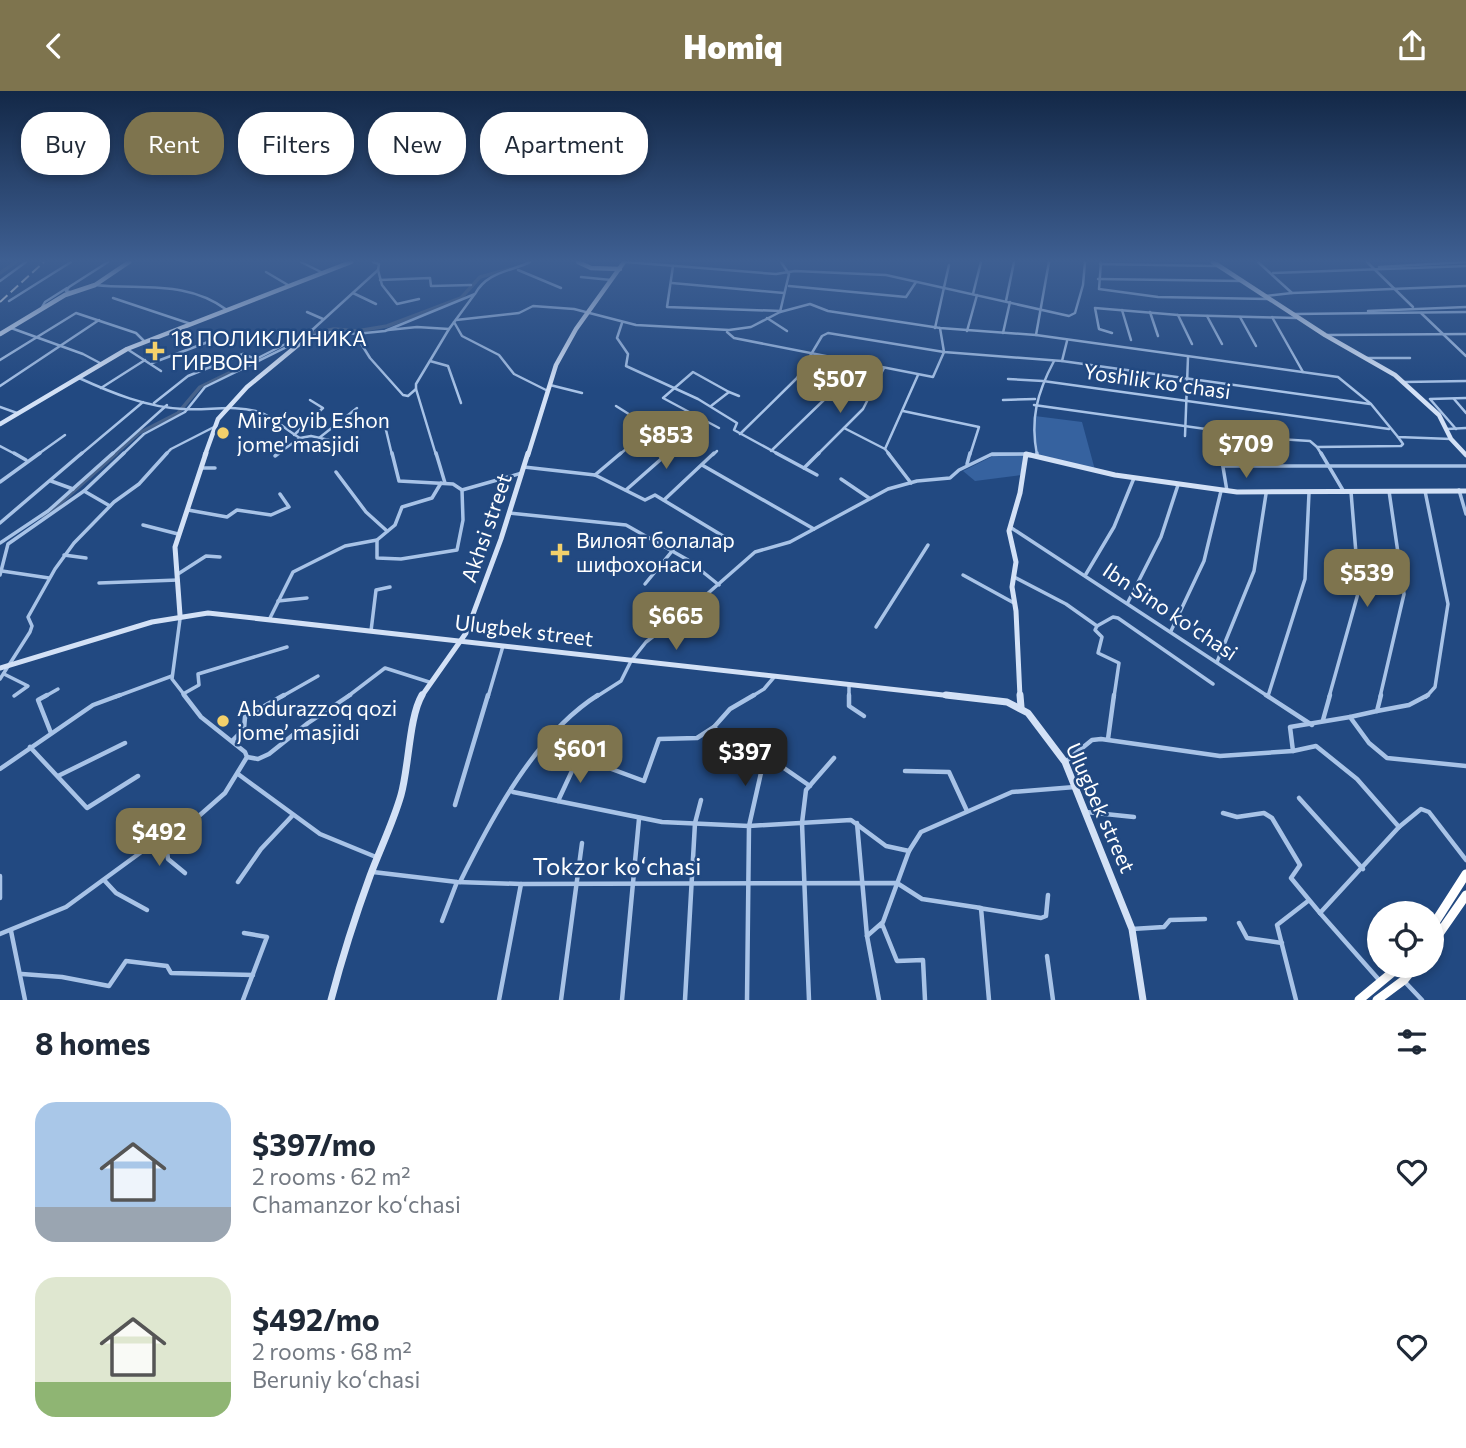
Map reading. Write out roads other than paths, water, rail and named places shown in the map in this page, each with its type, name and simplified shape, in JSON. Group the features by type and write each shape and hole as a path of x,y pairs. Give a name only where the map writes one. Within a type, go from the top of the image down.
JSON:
{"highway":[{"path":"1444,908 1466,874"},
{"path":"1444,928 1466,895"},
{"path":"1359,1000 1387,978"},
{"path":"1377,1000 1404,980"}],"street":[{"path":"41,309 44,304"},
{"path":"0,334 50,304"},
{"path":"134,304 193,325"},
{"path":"220,304 228,311"},
{"path":"0,424 127,349 244,304"},
{"path":"340,304 309,335 247,387 214,427 178,534 174,562 178,577 180,615 172,676 183,694 212,728 233,740 247,757 258,759 269,754 308,723 370,682 385,668 429,681"},
{"path":"385,331 450,304"},
{"path":"269,620 287,579 299,568 345,546 377,540 397,521 402,507 434,497 443,483 415,384 467,304"},
{"name":"Akhsi street","path":"331,1000 348,937 391,825 401,791 411,747 416,705 429,681 461,641 485,585 560,355 593,304"},
{"path":"666,304 669,307 781,311"},
{"path":"781,311 782,304"},
{"path":"935,328 942,304"},
{"path":"967,331 973,304"},
{"path":"1003,333 1008,304"},
{"path":"1019,304 1074,316 1077,304"},
{"path":"1035,335 1042,304"},
{"path":"1278,304 1404,382 1439,415 1451,439 1466,455"},
{"path":"1410,304 1414,308"},
{"name":"Yoshlik koʻchasi","path":"781,311 810,305 828,311 935,328 1035,335 1340,377 1371,404 1403,444 1317,447 1310,441 1034,405"},
{"path":"455,321 519,313 533,306 574,309 622,323 725,331 751,327 781,311"},
{"path":"1112,334 1099,330 1094,309 1240,317 1414,308 1466,310"},
{"path":"1122,310 1131,340"},
{"path":"1359,312 1421,313 1466,310"},
{"path":"307,312 323,319"},
{"path":"1150,312 1158,336"},
{"path":"0,360 73,313 135,333 145,342"},
{"path":"1421,313 1466,356"},
{"path":"1178,315 1192,344"},
{"path":"1208,316 1222,344"},
{"path":"1240,317 1256,346"},
{"path":"1272,317 1303,372"},
{"path":"767,319 788,331"},
{"path":"0,386 99,320"},
{"path":"455,321 462,336 499,355 514,374 549,388 582,393"},
{"path":"622,323 617,338 627,352 626,366 711,406 737,423 734,430 740,435 817,475"},
{"path":"154,403 192,373 243,354 256,359 309,335 338,331 355,334 417,327 449,329"},
{"path":"10,328 100,363"},
{"path":"725,331 734,338 815,355 918,375 936,375 944,352 940,328"},
{"path":"355,334 382,370 383,376 403,395 408,396 416,390"},
{"name":"Yoshlik koʻchasi","path":"815,355 822,336 828,334 944,352 1062,361 1371,404"},
{"path":"1325,335 1466,334"},
{"path":"50,579 1,573 8,544 84,491 144,434 185,409 209,384 309,335"},
{"path":"152,363 216,339"},
{"path":"1062,361 1067,341"},
{"path":"127,349 161,371"},
{"path":"740,435 795,384 815,355"},
{"path":"1185,436 1188,357"},
{"path":"1364,359 1410,358"},
{"path":"101,388 145,360"},
{"path":"430,361 448,366 461,403"},
{"path":"1037,458 1031,430 1035,399 1054,361"},
{"path":"771,451 827,397 850,362"},
{"path":"804,468 866,405 884,368"},
{"path":"719,428 664,398 693,372 739,396"},
{"path":"911,483 886,454 885,449 918,375"},
{"path":"77,377 143,402 185,409 229,407 260,413 300,438"},
{"name":"Yoshlik koʻchasi","path":"1008,379 1043,381 1391,429"},
{"path":"1404,382 1466,381"},
{"path":"711,406 729,392"},
{"path":"1453,398 1466,413"},
{"path":"1456,429 1430,399 1466,398"},
{"path":"1003,400 1035,399"},
{"path":"294,435 323,408 310,400"},
{"path":"0,523 143,402"},
{"path":"0,543 38,518 167,405"},
{"path":"616,406 651,428"},
{"path":"0,407 17,413"},
{"path":"319,438 357,408"},
{"path":"903,411 979,426 966,465"},
{"path":"595,475 663,418"},
{"path":"8,665 30,632 32,626 29,617 64,555 110,506 139,484 171,449 214,427"},
{"path":"844,428 885,449"},
{"path":"1447,429 1466,428"},
{"path":"386,430 399,481 453,484 462,489 523,470 595,475 645,500 654,495 728,539"},
{"path":"626,490 690,434"},
{"path":"0,482 65,435"},
{"path":"275,456 300,438 308,436 329,440"},
{"name":"Yoshlik koʻchasi","path":"1398,437 1451,439"},
{"path":"1456,445 1466,445"},
{"path":"0,446 27,461"},
{"path":"1317,447 1347,492 1359,590 1323,720"},
{"path":"664,501 717,451"},
{"path":"442,921 476,847 544,744 564,720 621,681 631,661 653,636 761,549 790,542 869,498 911,483 950,478 966,465 992,454 1026,454 1134,478 1224,491 1463,491 1466,514"},
{"path":"1021,708 1014,577 1016,562 1009,534 1020,493 1026,454"},
{"path":"1171,631 1204,561 1224,491 1222,455"},
{"path":"702,465 814,529"},
{"path":"1223,467 1466,465"},
{"path":"202,468 215,468"},
{"path":"336,472 366,512 387,531"},
{"path":"1086,574 1114,527 1134,478"},
{"path":"841,479 869,498"},
{"path":"51,481 73,489"},
{"path":"1128,602 1161,537 1178,485"},
{"path":"377,540 377,558 410,558 457,550 463,520 462,489"},
{"path":"84,491 110,506"},
{"path":"1377,711 1404,594 1389,491"},
{"path":"1293,751 1290,727 1402,707 1430,695 1434,687 1448,604 1425,491"},
{"path":"1217,662 1254,571 1266,493"},
{"path":"1268,695 1306,579 1309,493"},
{"path":"186,510 227,517 237,510 273,514 289,507 280,494"},
{"path":"509,513 626,525 673,550 719,585"},
{"path":"143,525 178,534"},
{"name":"Ibn Sino ko'chasi","path":"1010,527 1086,574 1311,725"},
{"path":"876,627 928,545"},
{"path":"645,584 673,550"},
{"path":"64,555 86,558"},
{"path":"99,583 178,577 206,556 220,557"},
{"path":"963,575 1015,604"},
{"path":"1014,577 1066,604 1097,626"},
{"path":"371,631 376,590 390,587"},
{"path":"278,601 307,598"},
{"name":"Ulugbek street","path":"1,674 8,665 180,615 208,613 1002,701 1021,708 1045,733 1065,762 1132,929 1143,1000"},
{"path":"1097,626 1114,617 1118,618 1213,684"},
{"path":"1097,626 1095,630 1102,637 1098,653 1119,663 1108,739"},
{"path":"455,805 503,646"},
{"path":"183,694 199,685 198,674 287,647"},
{"path":"1,674 28,686 14,696"},
{"path":"544,744 644,781 659,739 697,738 714,727 730,709 754,697 777,675"},
{"path":"0,769 93,705 172,676"},
{"path":"233,740 244,729 245,717 318,676"},
{"path":"849,683 849,706 864,716"},
{"path":"51,733 38,700 58,689"},
{"path":"1350,717 1369,743 1387,758 1466,766"},
{"path":"714,727 724,738 765,755 810,786"},
{"path":"1065,762 1092,740 1108,739 1211,755 1293,751 1313,745 1357,779 1399,827"},
{"path":"58,776 125,743"},
{"path":"30,747 86,808 138,776"},
{"path":"747,1000 749,826 765,755"},
{"path":"0,934 57,912 158,840 212,806 238,774 247,757"},
{"path":"558,801 579,758"},
{"path":"809,1000 802,823 805,794 834,758"},
{"path":"905,771 949,772 967,811"},
{"path":"238,774 292,816 343,845 377,857"},
{"path":"867,936 881,924 909,851 921,832 1012,792 1075,787"},
{"path":"513,792 639,819 749,826 847,820 857,823 886,846 909,851"},
{"path":"1300,798 1363,869"},
{"path":"685,1000 695,823 701,800"},
{"path":"1320,913 1399,827 1421,809 1425,809 1466,860"},
{"path":"1084,812 1134,817"},
{"path":"1223,813 1237,817 1264,813 1272,818 1300,865 1291,878 1382,983"},
{"path":"239,883 261,849 292,816"},
{"path":"622,1000 639,819"},
{"path":"857,823 867,936 879,1000"},
{"path":"158,840 167,851 168,859 185,873"},
{"path":"561,1000 582,843"},
{"name":"Tokzor koʻchasi","path":"371,872 458,882 521,884 897,883"},
{"path":"0,876 0,898"},
{"path":"104,880 117,893 146,910"},
{"path":"897,883 922,899 1041,918 1046,916 1048,895"},
{"path":"499,1000 521,884"},
{"path":"1296,1000 1278,922 1309,901"},
{"path":"981,908 989,1000"},
{"path":"1132,929 1164,927 1168,920 1205,919"},
{"path":"1239,923 1247,938 1282,943"},
{"path":"881,924 897,961 923,960 925,1000"},
{"path":"11,930 13,954 22,974 25,1000"},
{"path":"243,1000 267,937 244,933"},
{"path":"1047,956 1052,1000"},
{"path":"22,974 62,977 109,986 127,961 167,966 171,973 253,975"},
{"path":"1404,980 1422,1000"}],"waterway":[{"path":"309,334 334,329 357,331 387,326 444,304"},
{"path":"114,455 139,433 178,413 200,387 260,358"},
{"path":"44,517 116,453"}],"place":[{"name":"18 ПОЛИКЛИНИКА ГИРВОН","path":"155,351"},
{"name":"Mirg‘oyib Eshon jome' masjidi","path":"223,433"},
{"name":"Вилоят болалар шифохонаси","path":"560,553"},
{"name":"Abdurazzoq qozi jome’ masjidi","path":"223,721"}]}
